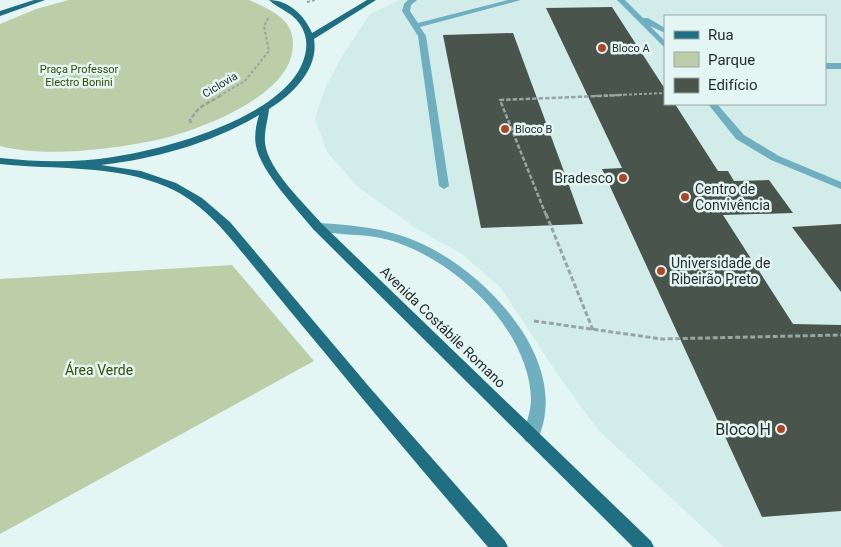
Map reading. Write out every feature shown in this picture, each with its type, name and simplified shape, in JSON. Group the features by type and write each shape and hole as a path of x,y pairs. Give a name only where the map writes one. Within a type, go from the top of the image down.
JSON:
{"main road":[{"path":"0,14 27,2 41,0"},
{"path":"0,162 35,166 82,165 148,154 193,142 232,126 265,108 289,90 304,71 312,54 311,37 297,15 273,0"},
{"path":"311,37 372,0"},
{"name":"Avenida Costábile Romano","path":"265,108 260,134 262,152 284,185 318,227 645,547"},
{"path":"82,165 141,174 172,185 198,200 226,225 366,393 499,547"}],"lane":[{"path":"413,0 408,4 406,11 422,36 444,186"},
{"path":"415,26 517,0"},
{"path":"622,0 664,45"},
{"path":"636,16 664,30"},
{"path":"826,66 841,66"},
{"path":"713,105 740,137 774,158 841,186"},
{"path":"318,227 375,231 415,245 451,266 482,290 506,318 530,357 538,398 531,436"}],"path":[{"name":"Ciclovia","path":"192,126 190,120 199,108 245,81 269,51 264,26 269,17 284,7"},
{"path":"593,330 500,100 664,94"},
{"path":"506,318 662,339 841,335"}],"shaded area":[{"name":"Universidade de Ribeirão Preto","path":"399,0 841,0 841,547 724,547 598,430 556,372 501,288 462,254 417,229 358,187 327,152 315,118 326,86 341,58 370,14"}],"green space":[{"name":"Praça Professor Electro Bonini","path":"69,0 249,0 274,13 287,24 291,31 292,53 286,69 274,84 258,97 238,109 197,128 143,143 102,149 59,152 18,150 0,146 0,24 36,9"},
{"name":"Área Verde","path":"232,265 314,361 0,534 0,279"}],"building":[{"name":"Bloco H","path":"612,7 664,87 664,105 676,105 718,171 728,171 734,181 769,180 793,213 723,215 793,324 841,325 841,511 762,517 602,169 622,168 546,8"},
{"name":"Bloco B","path":"513,33 583,224 481,228 443,35"},
{"path":"841,224 841,292 792,227"}],"place":[{"name":"Bloco A","path":"602,48"},
{"name":"Bloco B","path":"505,129"},
{"name":"Bradesco","path":"623,178"},
{"name":"Centro de Convivência","path":"685,197"},
{"name":"Universidade de Ribeirão Preto","path":"661,271"},
{"name":"Bloco H","path":"781,429"}]}
